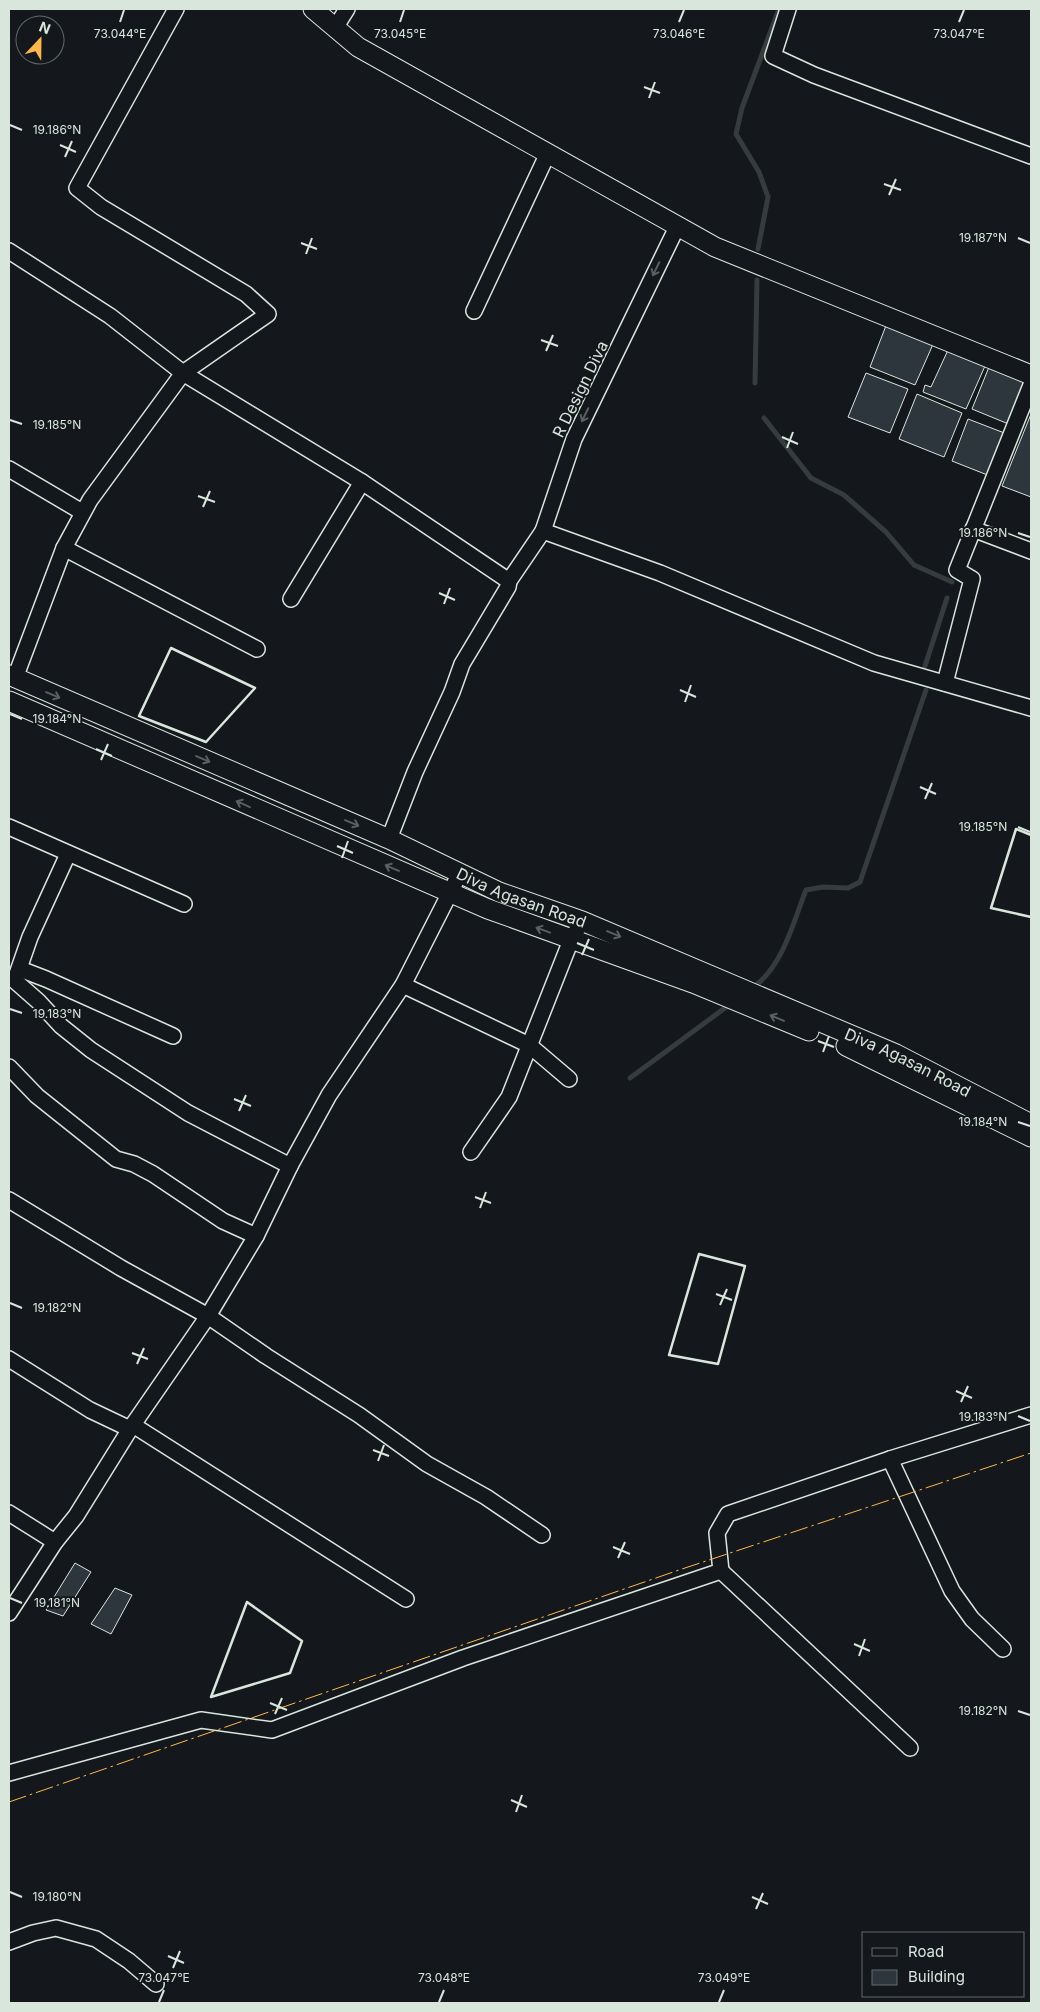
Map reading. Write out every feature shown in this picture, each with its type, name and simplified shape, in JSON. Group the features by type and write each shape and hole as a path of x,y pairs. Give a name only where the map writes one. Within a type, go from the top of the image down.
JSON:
{"street":[{"path":"12,677 64,548 90,500 183,373 268,314 246,294 101,207 77,188 176,9"},
{"path":"312,9 358,47 715,247 1031,375"},
{"path":"335,28 347,9"},
{"path":"788,9 773,56 814,75 1031,156"},
{"path":"474,312 548,152"},
{"name":"R Design Diva","path":"390,839 415,772 452,692 462,664 508,587 509,581 543,530 574,438 678,226"},
{"path":"9,251 110,316 183,373 362,482 509,581"},
{"path":"946,683 972,579 957,570 1031,385"},
{"path":"9,470 82,512"},
{"path":"291,599 362,482"},
{"path":"973,529 1031,551"},
{"path":"543,530 660,573 874,663 1031,708"},
{"path":"64,548 257,649"},
{"name":"Diva Agasan Road","path":"12,677 390,839 499,892 582,921 896,1054 1031,1124"},
{"path":"9,701 488,910 693,983 854,1049 1031,1137"},
{"path":"9,827 184,904"},
{"path":"14,978 30,937 68,854"},
{"path":"9,1613 55,1542 76,1516 132,1427 208,1316 256,1236 290,1166 329,1094 403,985 460,873"},
{"path":"471,1152 509,1097 571,940 582,921"},
{"path":"14,978 46,979 173,1036"},
{"path":"14,978 61,1026 99,1055 188,1113 290,1166"},
{"path":"403,985 530,1044 569,1079"},
{"path":"9,1068 37,1096 116,1159 134,1164 153,1174 223,1221 256,1236"},
{"path":"9,1200 121,1268 208,1316 266,1356 359,1415 427,1464 486,1497 542,1535"},
{"path":"9,1359 90,1410 132,1427 406,1599"},
{"path":"910,1748 721,1571 717,1533 728,1514 890,1459 1031,1415"},
{"path":"890,1459 952,1591 972,1619 1003,1649"},
{"path":"9,1513 55,1542"},
{"path":"9,1774 201,1720 272,1730 463,1658 721,1571"},
{"path":"9,1942 32,1933 56,1928 64,1930 96,1940 129,1961 156,1984"}],"building":[{"path":"887,323 934,342 915,385 870,367"},
{"path":"948,350 985,366 966,409 923,392 925,385 931,387"},
{"path":"989,367 1028,383 1011,425 972,409"},
{"path":"866,373 908,389 890,433 848,417"},
{"path":"917,394 962,413 944,457 899,439"},
{"path":"1031,414 1031,497 1002,486"},
{"path":"968,419 1007,434 990,476 952,461"},
{"path":"75,1563 91,1572 63,1616 46,1610"},
{"path":"115,1588 132,1595 111,1634 91,1624"}],"waterway":[{"path":"758,249 768,197 759,172 736,134 742,108 779,9"},
{"path":"755,383 757,280"},
{"path":"764,418 811,478 844,495 886,532 914,565 952,582"},
{"path":"925,666 947,598"},
{"path":"756,985 774,966 781,954 806,890 823,887 848,888 860,882 926,690"},
{"path":"630,1078 729,1005"}],"wall":[{"path":"171,648 255,688 206,742 139,716 171,648"},
{"path":"1031,835 1016,829 991,908 1031,917"},
{"path":"699,1254 745,1266 718,1364 669,1355 699,1254"},
{"path":"247,1602 302,1641 290,1673 211,1697 247,1602"}],"power":[{"path":"9,1802 679,1570 1031,1453"}]}
